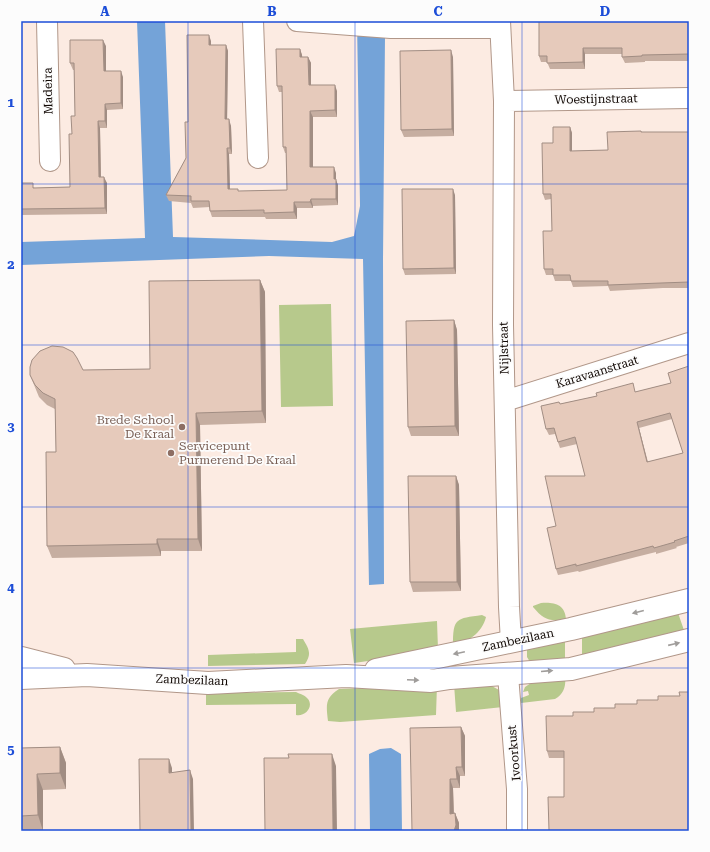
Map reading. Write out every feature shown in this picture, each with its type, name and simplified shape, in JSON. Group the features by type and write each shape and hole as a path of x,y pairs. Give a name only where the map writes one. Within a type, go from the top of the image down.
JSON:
{"street":[{"name":"Madeira","path":"47,21 50,161"},
{"path":"253,21 258,158"},
{"path":"297,21 391,28 500,24"},
{"name":"Nijlstraat","path":"500,24 504,101 503,312 511,642 508,675"},
{"name":"Woestijnstraat","path":"504,101 689,98"},
{"name":"Karavaanstraat","path":"505,401 689,343"},
{"name":"Zambezilaan","path":"346,676 511,642 689,600"},
{"name":"Zambezilaan","path":"21,678 87,675 208,683 346,676 431,681 450,678 508,675 571,669 689,640"},
{"name":"Zambezilaan","path":"21,658 87,675"},
{"name":"Ivoorkust","path":"508,675 517,789 517,831"}],"green space":[{"path":"331,304 333,406 281,407 279,305"},
{"path":"541,603 558,605 564,610 566,619 551,620 544,617 533,607"},
{"path":"677,610 686,636 582,659 582,631"},
{"path":"482,615 486,617 478,632 464,642 453,646 454,629 458,621 466,617"},
{"path":"437,621 438,649 354,663 350,629"},
{"path":"565,636 565,661 530,662 527,657 527,648"},
{"path":"296,639 303,639 308,649 309,654 305,664 208,666 208,655 296,652"},
{"path":"565,674 563,691 555,699 521,703 521,698 529,695 528,691 523,692 525,687 534,681"},
{"path":"454,684 490,685 499,690 503,707 456,712"},
{"path":"437,685 436,715 340,722 328,721 327,706 329,699 334,692 339,689"},
{"path":"296,692 305,696 310,702 308,711 299,715 296,715 296,704 206,705 206,693"}],"water":[{"path":"137,21 165,21 173,237 332,242 354,236 360,206 357,21 385,36 383,260 384,584 369,585 363,259 269,256 21,265 21,242 145,238"},
{"path":"391,748 401,754 402,831 370,831 369,754 380,749"}],"building":[{"path":"539,21 689,21 689,54 622,57 622,48 583,48 583,62 547,63 547,56 539,56"},
{"path":"187,35 209,35 209,45 226,45 225,119 229,119 230,148 227,148 228,189 238,189 238,191 287,190 286,147 283,147 282,86 277,86 276,49 300,49 300,57 308,57 309,85 335,85 335,110 310,111 310,167 334,167 334,179 336,179 336,199 311,199 310,202 294,202 294,212 264,213 264,210 210,211 209,201 191,201 191,196 166,195 186,158 185,122 188,122"},
{"path":"70,40 103,40 104,71 121,71 121,103 105,104 105,121 98,121 99,177 104,177 105,208 21,209 21,183 33,183 33,188 70,187 69,134 72,134 71,116 75,116 74,63 70,63"},
{"path":"451,50 452,129 401,130 400,51"},
{"path":"553,127 570,127 570,151 608,150 607,132 689,132 689,282 608,285 608,281 571,281 570,275 553,275 553,269 544,269 543,231 552,231 551,194 543,194 542,143 553,143"},
{"path":"402,189 453,189 454,268 403,269"},
{"path":"260,280 262,411 196,413 198,539 157,539 157,544 47,546 46,452 56,452 55,399 43,393 35,385 30,375 32,360 40,351 52,346 63,347 73,352 83,370 150,369 149,281"},
{"path":"454,320 455,426 408,427 406,321"},
{"path":"689,366 689,536 654,548 653,546 576,566 576,564 556,569 547,528 556,526 545,476 585,476 575,437 558,442 554,428 546,429 541,406 559,402 560,404 597,396 596,393 633,383 635,392 671,383 668,373","holes":["670,413 683,453 647,462 637,422"]},
{"path":"408,476 456,476 457,582 410,582"},
{"path":"679,692 689,692 689,831 549,831 548,797 564,797 564,751 547,751 546,716 573,716 573,712 594,712 594,708 615,708 615,704 637,704 637,700 658,700 658,696 680,696"},
{"path":"461,727 462,767 456,767 457,779 450,779 450,814 455,813 456,825 454,831 412,831 410,728"},
{"path":"60,747 60,773 37,774 38,815 21,816 21,748"},
{"path":"288,754 332,754 333,831 265,831 264,758 289,758"},
{"path":"139,759 169,759 169,773 190,770 191,831 140,831"}],"place":[{"name":"Brede School De Kraal","path":"182,427"},
{"name":"Servicepunt Purmerend De Kraal","path":"171,453"}]}
